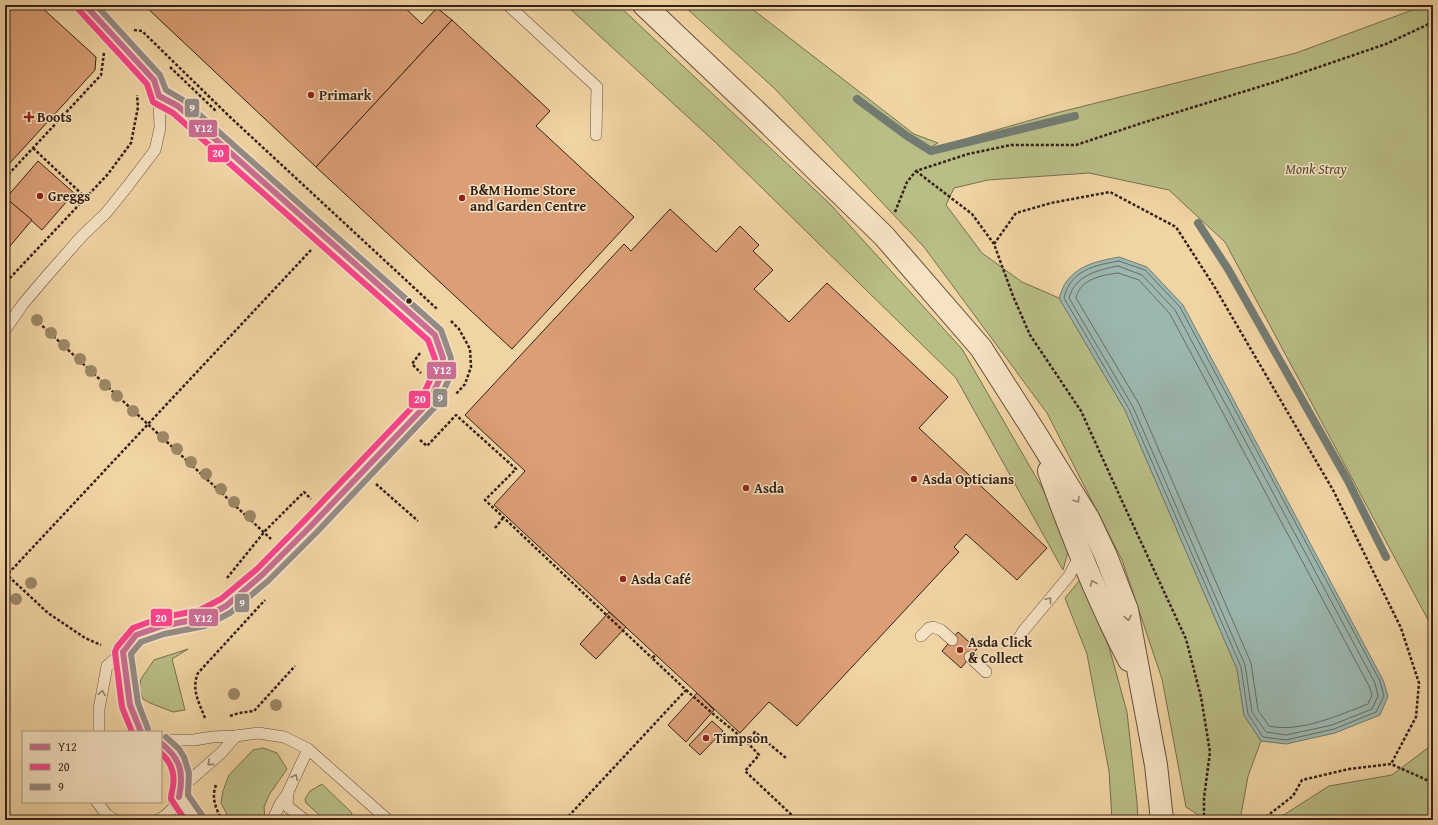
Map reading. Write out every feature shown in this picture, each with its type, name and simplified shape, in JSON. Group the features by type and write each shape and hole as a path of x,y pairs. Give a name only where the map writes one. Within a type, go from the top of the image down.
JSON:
{"street":[{"path":"644,5 884,236 980,348 1034,431 1088,518 1106,556 1127,610 1156,765 1162,820"},
{"path":"1034,431 1068,525 1107,617 1140,681"}],"lane":[{"path":"5,330 23,304 78,241 106,213 155,150 160,128 159,96 154,80 84,5"},
{"path":"508,5 597,87 596,135"},
{"path":"99,731 99,709 107,666 123,652 136,635 162,626 203,618 226,606 262,575 429,402 441,376 444,358 435,334 178,106 159,96"},
{"path":"1022,634 1069,576 1081,553"},
{"path":"922,636 929,628 933,627 941,630 952,640"},
{"path":"123,652 130,704 141,731"},
{"path":"970,657 986,672"},
{"path":"162,742 258,733 284,737 308,749 388,820"},
{"path":"180,793 236,736"},
{"path":"158,820 172,810 180,793 182,774 177,760 169,749 162,743"},
{"path":"274,820 273,819 280,804 288,792 308,749"},
{"path":"288,792 288,806 305,820"},
{"path":"180,793 196,820"},
{"path":"99,803 108,818"}],"path":[{"path":"884,236 907,182 916,171 968,154 1011,145 1076,145 1278,81 1386,44 1433,22"},
{"path":"5,178 101,75 104,52 115,39 127,29 142,31 229,116 439,310"},
{"path":"5,287 10,278 108,174 131,143 138,107 137,94"},
{"path":"33,148 86,198"},
{"path":"916,171 972,214 994,244 1013,296 1030,335 1081,410 1186,638 1201,697 1210,752 1204,798 1204,820"},
{"path":"994,244 1016,213 1051,203 1110,192 1176,227 1214,286 1333,490 1401,628 1419,683 1416,717 1390,764"},
{"path":"123,652 103,646 85,638 48,612 6,575 174,398 339,218"},
{"path":"23,304 29,314 265,532 284,553"},
{"path":"449,320 459,329 470,349 470,367 465,384 459,390"},
{"path":"427,378 412,364 435,334"},
{"path":"416,437 427,446 456,416 516,469 485,500 686,690 746,741 759,755 745,771 797,820"},
{"path":"374,483 418,521"},
{"path":"224,580 265,532 304,492 311,499 316,493"},
{"path":"495,528 503,518"},
{"path":"652,658 656,655"},
{"path":"228,716 254,711 295,666"},
{"path":"565,820 686,690"},
{"path":"746,741 755,732 786,758"},
{"path":"220,753 227,767 218,778 214,788 213,798 222,820"},
{"path":"1262,820 1293,796 1302,780 1348,769 1390,764 1428,781 1433,786"}],"green space":[{"path":"566,5 618,5 831,205 962,349 1044,491 1069,548 1063,570 956,378 714,141"},
{"name":"Monk Stray","path":"683,5 747,5 914,134 938,143 926,150 1056,113 1296,53 1426,5 1433,5 1433,629 1225,242 1169,190 1089,173 988,180 954,188 946,205 982,253 1022,282 1059,298 1125,410 1237,669 1244,715 1261,741 1248,776 1240,820 1206,820 1186,807 1162,679 1122,560 1047,413 924,247 775,89"},
{"path":"1080,580 1109,647 1127,712 1138,820 1112,820 1109,771 1087,654 1065,598"},
{"path":"188,649 172,659 185,710 173,712 143,699 139,689 141,679 154,660"},
{"path":"1433,744 1433,820 1388,820 1378,816 1360,820 1278,820 1329,786 1392,775"},
{"path":"263,748 277,753 287,769 269,795 264,807 265,820 230,820 221,803 223,791 229,775 253,750"},
{"path":"322,784 352,813 351,820 325,820 306,803 305,799 310,791"}],"water":[{"path":"1119,257 1147,267 1183,305 1383,680 1388,696 1380,715 1335,733 1286,744 1261,741 1244,715 1237,669 1125,410 1059,298 1063,287 1072,275 1090,264"}],"building":[{"name":"Boots","path":"5,5 39,5 96,57 95,70 9,164 5,171"},
{"name":"Primark","path":"144,5 402,5 422,24 437,8 452,20 316,167"},
{"path":"452,20 550,111 536,126 634,217 512,349 316,167"},
{"name":"Greggs","path":"38,161 74,193 42,230 6,198"},
{"path":"6,198 32,220 5,252 5,199"},
{"name":"Asda","path":"670,209 716,252 740,226 759,245 753,251 773,270 754,289 789,322 827,283 948,397 919,428 1047,548 1017,580 966,534 954,547 959,552 797,726 769,702 740,733 494,505 525,471 465,415 624,244 631,251"},
{"path":"609,612 626,627 596,659 580,644"},
{"name":"Asda Click & Collect","path":"958,632 977,649 961,668 942,651"},
{"path":"697,693 714,710 686,742 668,725"},
{"path":"712,721 723,731 700,755 689,745"}],"waterway":[{"path":"857,99 907,136 931,151 1075,116"},
{"path":"1198,223 1228,269 1347,479 1386,557"}],"transit line":[{"name":"Y12","path":"85,5 154,80 159,96 178,106 435,335 443,358 441,376 429,402 262,575 226,606 203,618 162,626 136,635 123,652 130,705 141,731"},
{"name":"9","path":"96,5 160,75 166,90 183,100 441,330 451,358 449,379 436,406 316,533 268,581 230,613 205,626 164,634 141,642 131,654 138,703 148,729"},
{"name":"20","path":"79,10 147,84 153,102 173,113 428,340 435,359 433,374 422,397 257,569 221,599 200,610 160,618 133,628 117,647 115,652 122,707 132,731"},
{"name":"9","path":"166,737 179,749 184,757 189,773 188,795 202,815"},
{"name":"Y12","path":"162,744 173,755 179,767 181,774 179,797"},
{"name":"20","path":"162,754 170,764 173,772 171,799 185,820"}],"place":[{"name":"Primark","path":"311,95"},
{"name":"Boots","path":"29,117"},
{"name":"Greggs","path":"40,196"},
{"name":"B&M Home Store and Garden Centre","path":"462,198"},
{"name":"Asda Opticians","path":"914,479"},
{"name":"Asda","path":"746,488"},
{"name":"Asda Café","path":"623,579"},
{"name":"Asda Click & Collect","path":"960,650"},
{"name":"Timpson","path":"706,738"}]}
